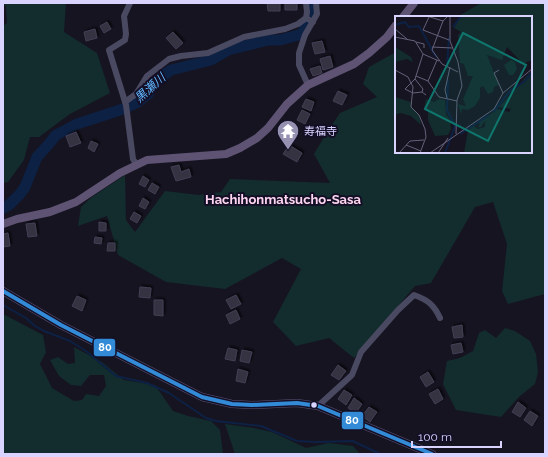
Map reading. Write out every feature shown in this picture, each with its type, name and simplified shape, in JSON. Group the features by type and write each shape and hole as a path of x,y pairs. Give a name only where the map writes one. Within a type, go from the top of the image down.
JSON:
{"main road":[{"path":"404,16 414,3"},
{"path":"3,224 17,219 50,212 76,202 120,173 147,160 226,154 240,148 257,138 268,128 287,104 308,85 354,64 374,49 395,27"},
{"path":"3,291 61,325 202,398 232,404 252,405 297,403 318,406 432,454"}],"street":[{"path":"130,3 124,16 126,34 124,40 109,50 126,105 133,159 136,164"},
{"path":"306,3 310,20 299,53 299,65 308,85"},
{"path":"126,105 136,94 147,76 169,59 208,52 244,37 285,29 310,20 317,14 316,3"},
{"path":"318,406 352,374 361,352 410,297 414,295 426,300 436,309 440,318"}],"green space":[{"path":"3,3 66,3 64,32 97,53 110,93 70,114 39,137 30,137 24,160 8,182 3,183 3,26 7,23 6,6"},
{"path":"481,3 545,3 545,294 508,304 502,291 507,244 493,202 475,207 431,283 415,286 354,358 329,338 296,346 273,322 301,269 282,258 225,289 166,282 118,255 107,216 78,226 81,207 92,197 125,175 126,220 135,232 165,191 199,195 221,192 230,179 330,183 314,154 340,113 377,97 363,84 369,67 395,53 395,153 532,153 532,16 459,16"},
{"path":"3,314 43,335 46,352 40,364 52,388 74,401 82,400 86,394 99,396 106,386 104,375 90,375 81,386 71,385 59,376 50,360 58,357 68,364 75,363 74,347 102,362 124,380 155,385 173,411 211,421 220,430 223,454 3,454"},
{"path":"505,328 515,331 530,341 536,354 538,372 535,384 519,397 501,417 456,410 443,384 447,361 460,358 473,351 479,333 485,330 496,338"},
{"path":"225,424 272,432 306,448 329,443 353,446 360,454 235,454"}],"building":[{"path":"267,3 280,3 280,11 268,11"},
{"path":"285,3 297,3 297,10 285,10"},
{"path":"107,22 111,29 104,33 100,26"},
{"path":"95,29 97,38 86,41 84,32"},
{"path":"173,32 183,43 176,49 166,38"},
{"path":"322,41 325,52 315,54 312,43"},
{"path":"330,56 333,67 323,70 320,59"},
{"path":"320,66 322,73 313,76 310,69"},
{"path":"338,91 347,95 342,105 333,101"},
{"path":"306,99 314,102 311,111 302,107"},
{"path":"302,110 310,114 305,124 297,120"},
{"path":"76,132 81,143 70,147 66,136"},
{"path":"91,141 98,144 94,152 88,148"},
{"path":"289,145 302,153 297,162 283,154"},
{"path":"179,165 181,172 189,169 191,177 176,181 171,167"},
{"path":"143,176 149,180 145,187 139,184"},
{"path":"152,183 159,187 155,194 148,190"},
{"path":"143,198 149,202 145,209 139,206"},
{"path":"134,212 141,216 137,223 130,219"},
{"path":"99,222 106,223 106,231 99,231"},
{"path":"35,223 37,236 28,237 26,224"},
{"path":"8,233 10,246 3,247 3,234"},
{"path":"95,237 102,238 101,244 94,243"},
{"path":"108,243 115,243 115,251 107,251"},
{"path":"140,287 151,288 150,298 139,297"},
{"path":"236,295 241,304 231,309 226,300"},
{"path":"77,296 86,300 82,311 72,306"},
{"path":"154,300 163,300 163,316 154,315"},
{"path":"236,310 240,319 230,324 226,315"},
{"path":"462,325 463,337 454,338 452,327"},
{"path":"461,343 463,352 453,354 451,345"},
{"path":"228,348 237,350 235,361 225,359"},
{"path":"242,350 252,352 249,363 240,361"},
{"path":"338,365 346,371 339,380 331,375"},
{"path":"238,369 248,372 245,383 236,381"},
{"path":"428,372 434,382 426,387 420,377"},
{"path":"438,389 443,399 435,404 429,394"},
{"path":"344,390 352,395 346,405 338,399"},
{"path":"354,398 362,404 356,413 348,408"},
{"path":"518,402 526,408 520,417 512,412"},
{"path":"369,407 377,412 370,422 362,416"},
{"path":"530,411 538,416 532,426 524,420"}],"waterway":[{"name":"黒瀬川","path":"3,208 9,205 20,194 25,187 37,157 56,135 77,124 123,109 138,102 148,94 156,81 171,70 211,60 228,50 268,40 280,40 302,34 311,16 309,3"},
{"path":"3,305 26,318 35,326 44,331 70,341 86,351 116,376 147,383 169,393 206,418 216,421 261,426 297,441 353,441 380,454"}],"transit line":[{"name":"80","path":"3,291 61,325 202,397 232,404 252,405 297,403 318,406 432,454"}],"place":[{"name":"寿福寺","path":"288,150"}],"district":[{"name":"Hachihonmatsucho-Sasa","path":"283,199"}]}
